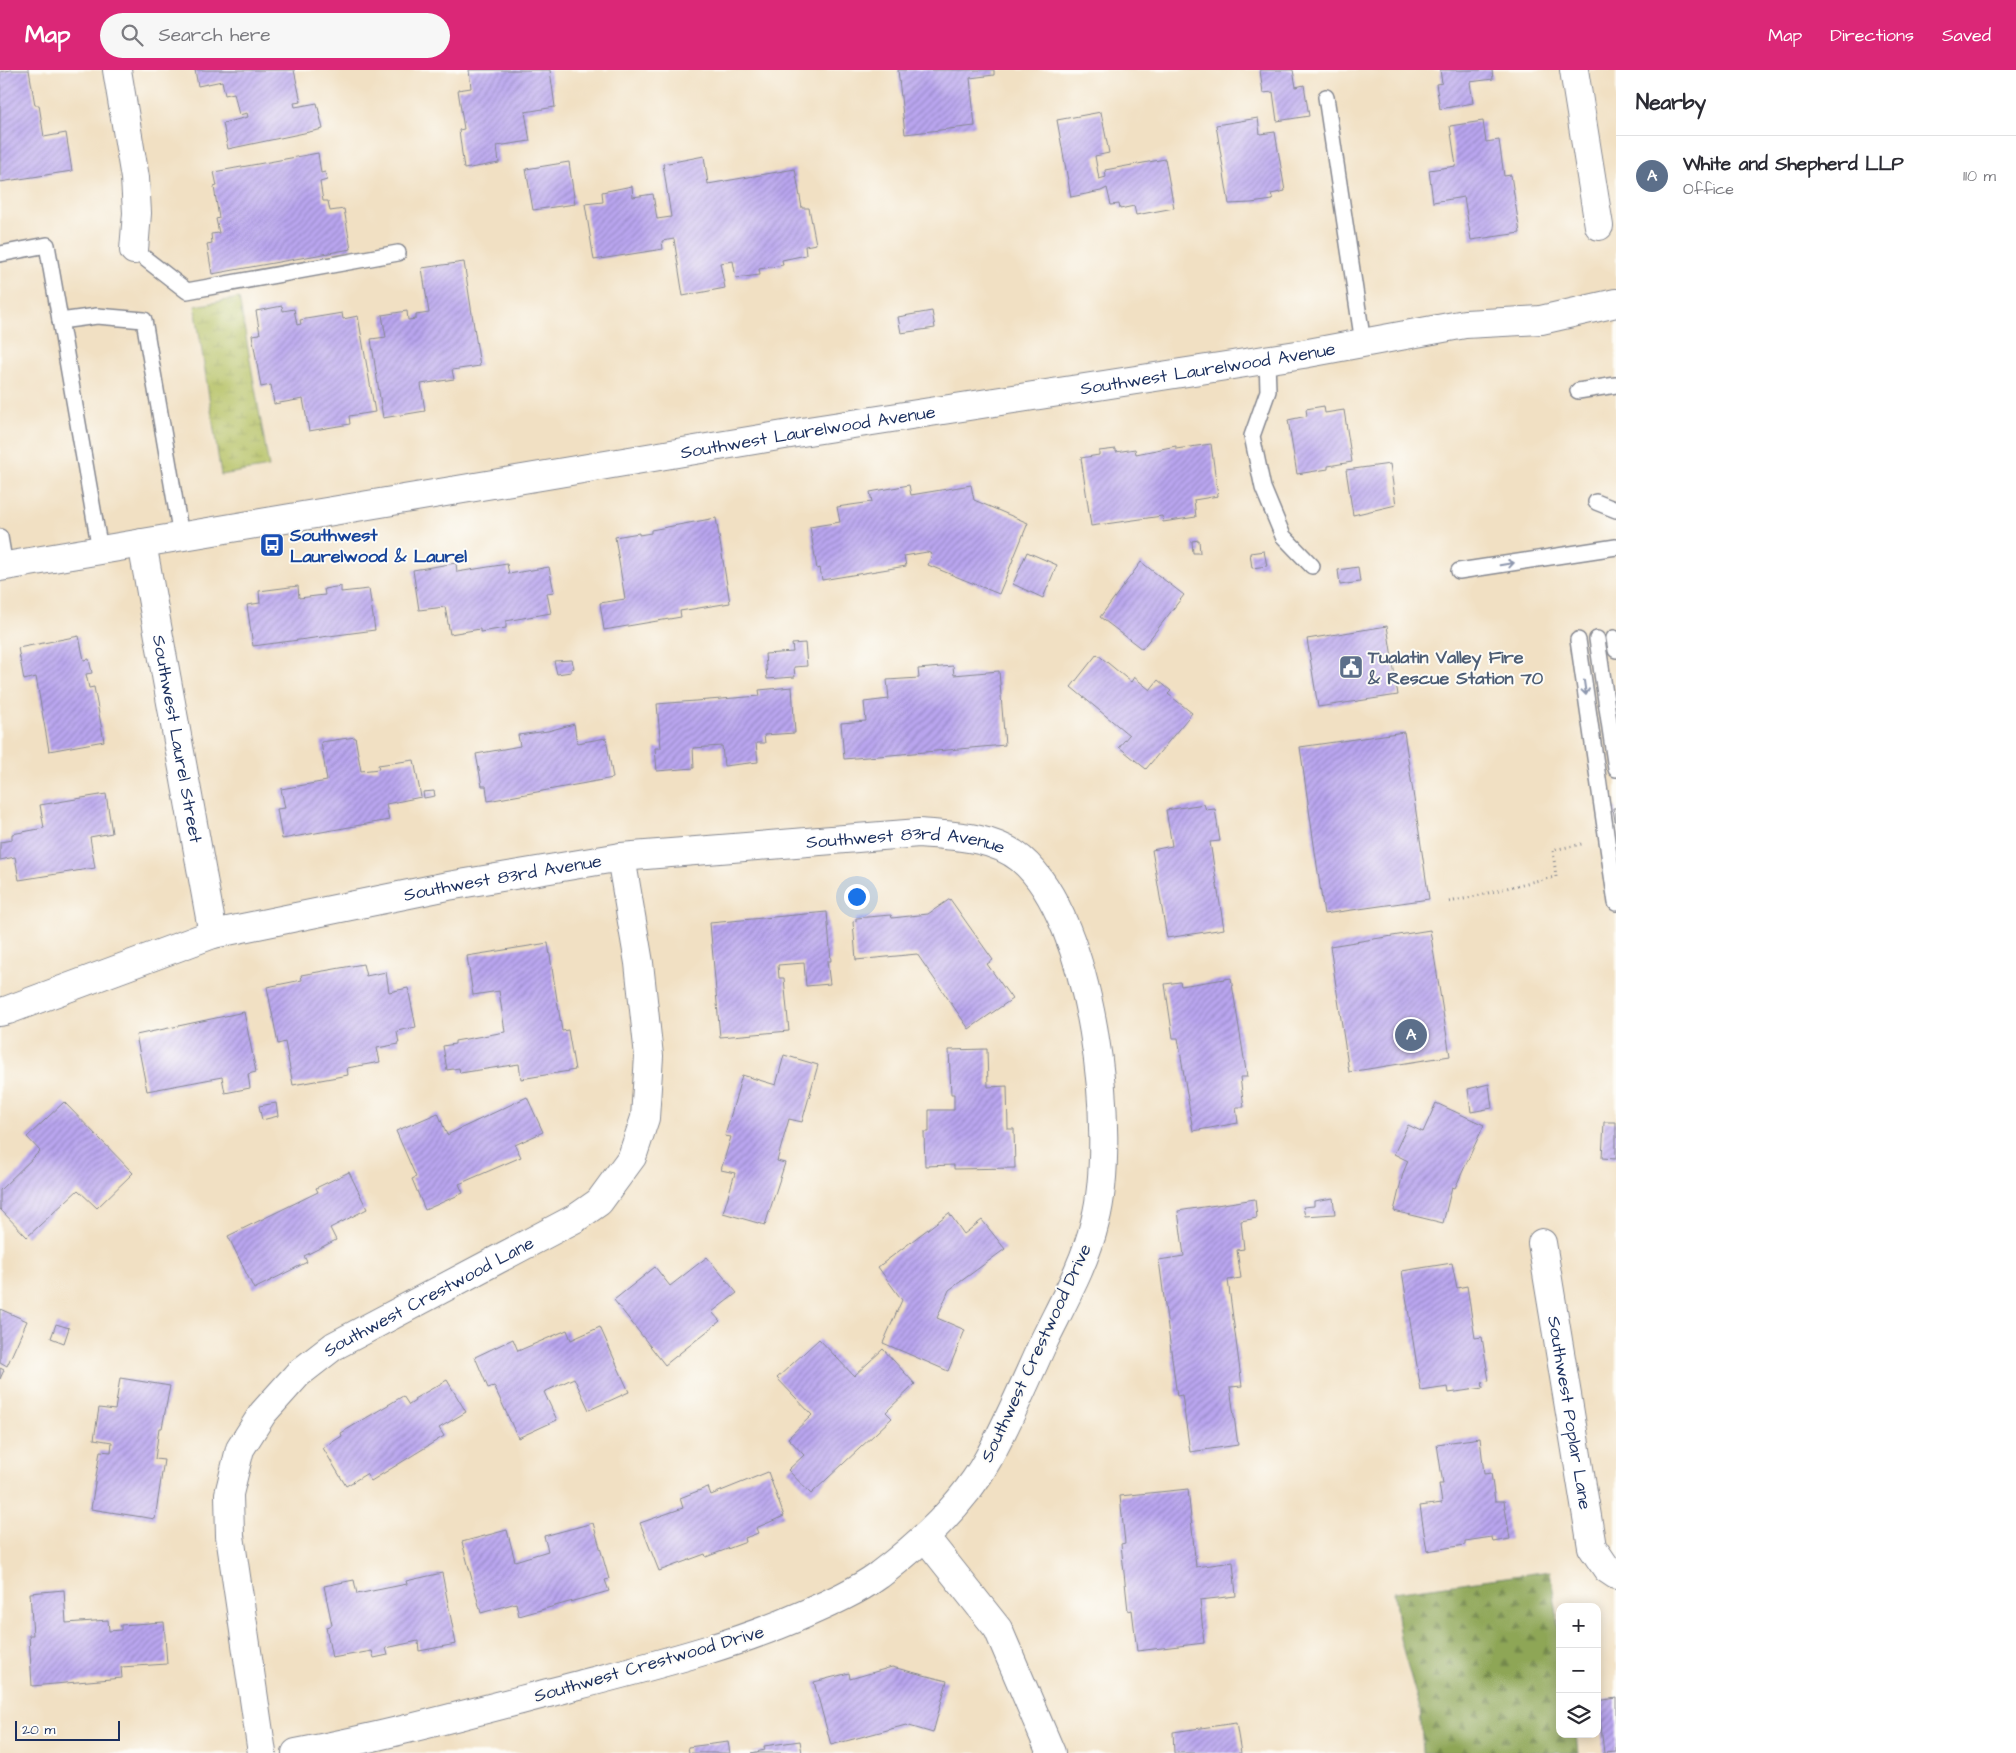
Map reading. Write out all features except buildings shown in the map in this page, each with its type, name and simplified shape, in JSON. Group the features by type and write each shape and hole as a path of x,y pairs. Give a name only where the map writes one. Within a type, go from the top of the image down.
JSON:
{"street":[{"path":"117,70 135,178 137,213 134,250"},
{"path":"1574,70 1598,226"},
{"name":"Southwest Laurelwood Avenue","path":"2,566 818,430 1267,360 1466,324 1541,320 1616,303"},
{"name":"Southwest Laurel Street","path":"142,543 214,934"},
{"name":"Southwest 83rd Avenue","path":"3,1014 214,934 448,886 621,857 919,833 989,841 1019,857"},
{"name":"Southwest Crestwood Lane","path":"262,1753 230,1536 229,1494 240,1450 263,1413 298,1374 334,1346 576,1218 599,1202 632,1156 645,1118 649,1056 639,963 621,857"},
{"name":"Southwest Crestwood Drive","path":"296,1753 371,1739 681,1658 772,1629 835,1601 877,1577 925,1537 956,1505 988,1460 1084,1257 1096,1220 1103,1180 1104,1137 1100,1087 1094,1033 1083,978 1064,922 1044,882 1019,857"},
{"name":"Southwest Poplar Lane","path":"1542,1243 1592,1548 1607,1569 1616,1576"},
{"path":"925,1537 998,1629 1051,1753"}],"lane":[{"path":"1326,97 1364,343"},
{"path":"0,254 47,246 100,550"},
{"path":"134,250 187,291 398,253"},
{"path":"60,321 97,316 144,320 181,536"},
{"path":"1267,360 1268,391 1252,436 1263,488 1283,536 1312,566"},
{"path":"1578,391 1616,385"},
{"path":"1596,502 1616,510"},
{"path":"0,537 2,566"},
{"path":"1459,571 1616,547"},
{"path":"1597,639 1616,769"},
{"path":"1578,640 1616,903"}],"path":[{"path":"1449,902 1480,897 1526,882 1556,877 1553,850 1587,843"}],"green space":[{"path":"239,298 269,467 221,475 195,306"},
{"path":"1550,1571 1556,1608 1556,1738 1576,1738 1578,1753 1423,1753 1420,1709 1400,1639 1394,1592"}],"place":[{"name":"Southwest Laurelwood & Laurel","path":"272,545"},
{"name":"Tualatin Valley Fire & Rescue Station 70","path":"1351,667"},
{"name":"White and Shepherd LLP","path":"1411,1035"}]}
